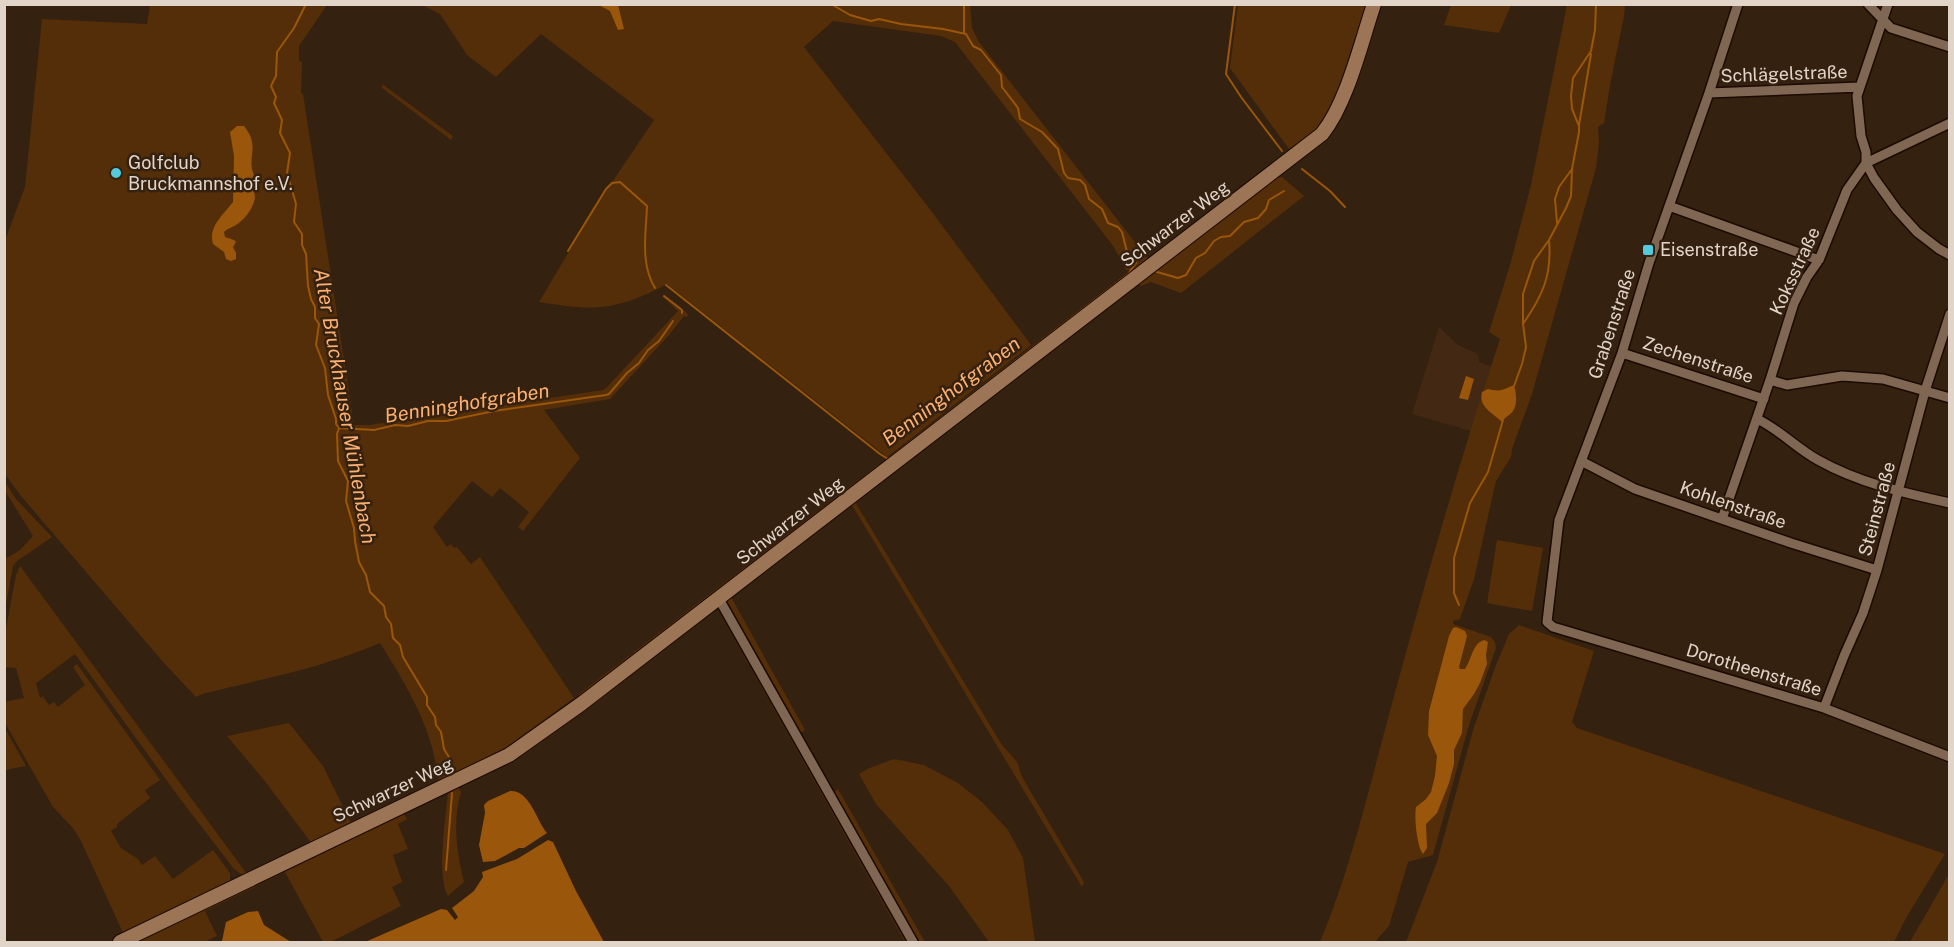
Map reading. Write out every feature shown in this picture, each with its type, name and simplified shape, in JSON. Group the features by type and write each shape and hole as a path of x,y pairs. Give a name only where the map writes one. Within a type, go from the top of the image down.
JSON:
{"street":[{"name":"Schwarzer Weg","path":"120,942 509,755 581,704 1322,134 1332,122 1342,98 1374,4"},
{"name":"Grabenstraße","path":"1547,622 1559,520 1569,488 1622,353 1738,4"},
{"path":"1868,4 1891,28 1950,47"},
{"path":"1888,4 1857,96 1866,163 1897,210 1917,232 1950,255"},
{"name":"Schlägelstraße","path":"1709,93 1860,87"},
{"name":"Koksstraße","path":"1722,519 1764,399 1794,303 1807,277 1820,260 1847,190 1866,163 1950,123"},
{"path":"1669,206 1820,260"},
{"name":"Steinstraße","path":"1824,708 1863,613 1877,570 1925,391 1950,314"},
{"name":"Zechenstraße","path":"1622,353 1764,399"},
{"name":"Zechenstraße","path":"1770,380 1787,385 1842,376 1883,379 1950,398"},
{"path":"1757,418 1815,459 1854,478 1899,492 1950,503"},
{"name":"Kohlenstraße","path":"1581,462 1635,489 1877,570"},
{"path":"719,598 913,942"},
{"name":"Dorotheenstraße","path":"1547,622 1553,627 1824,708 1950,758"}],"shaded area":[{"path":"1465,4 1511,5 1499,33 1444,25 1451,5 1464,6"},
{"path":"150,5 327,5 299,46 299,61 302,62 301,93 303,94 354,425 369,425 603,390 678,311 663,297 664,295 689,315 684,316 610,399 544,410 580,458 523,531 518,527 529,512 500,488 492,497 472,481 433,527 447,547 451,544 454,548 457,547 471,564 480,557 574,698 505,748 439,781 432,749 421,717 380,643 314,666 196,697 164,663 21,496 5,474 4,243 25,187 42,19 147,24"},
{"path":"422,5 970,5 972,28 979,42 1148,259 1133,270 1126,270 1114,247 955,42 941,36 833,21 804,47 932,212 1031,345 887,457 667,284 635,299 610,306 578,307 539,302 596,206 654,120 541,34 496,77 467,55 440,14"},
{"path":"599,5 618,5 624,29 618,30 610,11"},
{"path":"1238,5 1366,5 1336,95 1318,128 1289,149 1230,68"},
{"path":"1567,5 1625,5 1604,123 1598,127 1596,168 1532,394 1511,457 1496,481 1474,579 1460,619 1453,621 1453,624 1491,637 1496,648 1469,725 1433,855 1408,862 1389,926 1375,942 1320,942 1350,857 1442,524 1500,339 1489,332 1531,185"},
{"path":"382,84 453,136 451,140 382,88"},
{"path":"237,126 244,126 252,140 251,163 255,198 244,218 224,232 225,237 236,242 233,247 236,259 231,261 226,259 224,252 213,244 212,238 214,227 233,202 234,156 230,132"},
{"path":"1282,177 1304,196 1181,293 1151,282 1141,286 1139,284 855,502 1002,745 1017,762 1022,777 1084,882 1082,887 852,505 731,597 805,730 799,734 724,598 1267,180"},
{"path":"1439,327 1458,345 1476,353 1479,356 1479,362 1491,366 1471,431 1412,414"},
{"path":"1466,376 1474,379 1468,400 1459,398"},
{"path":"1514,385 1516,405 1502,422 1484,406 1482,392 1488,389 1502,390"},
{"path":"878,465 879,469 582,697 578,695"},
{"path":"5,482 16,499 52,537 13,566 5,610 5,559 20,550 33,536 5,491"},
{"path":"1497,540 1543,548 1532,611 1487,603"},
{"path":"20,566 247,874 244,876 234,869 75,654 36,683 40,698 43,696 49,705 54,702 58,707 85,685 73,667 77,664 160,780 145,790 150,798 111,831 121,848 138,859 142,865 155,856 173,879 213,850 230,873 230,886 124,935 81,841 73,828 53,807 5,723 4,702 24,698 16,668 4,667 5,634 16,575"},
{"path":"718,607 909,942 905,942 717,608 596,703 523,755 458,787 461,792 456,837 464,882 448,896 444,887 442,861 448,792 411,810 411,806 510,758"},
{"path":"1519,625 1594,651 1572,722 1577,728 1945,854 1894,942 1406,942 1437,862 1474,727 1496,665 1509,634"},
{"path":"1456,627 1465,631 1467,636 1460,669 1465,669 1475,648 1484,640 1488,642 1487,664 1480,683 1463,709 1462,733 1454,750 1454,764 1449,783 1437,813 1426,824 1427,848 1423,854 1416,832 1416,807 1431,792 1437,756 1428,735 1429,711 1449,636"},
{"path":"289,723 323,766 351,823 313,842 227,736"},
{"path":"4,730 7,732 26,766 5,770"},
{"path":"894,759 924,765 958,783 983,803 1008,830 1023,858 1035,942 989,942 949,886 876,804 859,774"},
{"path":"838,789 925,942 916,942 832,793"},
{"path":"510,791 523,795 528,800 547,833 524,848 519,848 495,861 483,862 479,845 485,813 484,805"},
{"path":"402,811 407,819 398,824 408,849 393,855 402,882 392,887 401,906 331,942 323,942 285,872 205,911 217,936 205,942 130,942"},
{"path":"548,840 553,842 604,942 365,942 441,909 447,910 455,920 458,917 452,908 474,891 483,877 482,872 517,859"},
{"path":"1949,874 1949,942 1910,942"},
{"path":"258,911 264,925 291,942 220,942 226,922 248,912"}],"waterway":[{"name":"Alter Bruckhauser Mühlenbach","path":"306,4 294,28 277,52 276,76 271,86 276,97 274,103 282,120 280,133 290,153 287,173 296,204 294,222 302,234 308,286 315,307 315,318 319,324 316,345 325,368 328,395 339,428 337,434 338,461 348,481 346,501 354,528 359,562 366,575 370,592 384,606 386,617 391,624 393,638 400,645 403,657 427,697 427,705 435,717 444,749 450,759 451,773"},
{"name":"Benninghofgraben","path":"666,285 888,459 1128,274 1136,263 1128,256 1122,232 1118,227 1108,223 1102,209 1089,199 1085,185 1080,180 1068,178 1064,173 1058,149 1042,132 1020,119 1018,108 1002,87 1001,75 981,50 973,46 966,34 879,19 871,21 850,15 831,4"},
{"path":"964,4 964,32"},
{"path":"1235,4 1226,74 1282,151"},
{"path":"1557,223 1555,199 1559,187 1572,169 1579,132 1572,109 1573,78 1591,51 1596,4"},
{"path":"1579,125 1591,54"},
{"path":"1302,169 1330,191 1345,207"},
{"path":"1514,386 1526,347 1523,294 1534,261 1549,240 1571,196 1572,169"},
{"name":"Benninghofgraben","path":"568,251 606,189 612,183 620,182 647,206 646,259 650,279 655,288"},
{"path":"1157,272 1178,278 1186,275 1196,258 1205,253 1214,241 1230,236 1244,222 1258,218 1266,209 1269,200 1284,191"},
{"path":"1523,324 1545,284 1549,264 1549,240"},
{"name":"Benninghofgraben","path":"664,296 682,310 682,313"},
{"name":"Benninghofgraben","path":"339,428 374,430 395,425 408,426 428,421 446,421 494,411 606,395 659,341 673,321"},
{"path":"1459,605 1454,593 1454,558 1470,503 1488,472 1503,420"},
{"name":"Alter Bruckhauser Mühlenbach","path":"446,870 452,793"}],"place":[{"name":"Golfclub Bruckmannshof e.V.","path":"116,173"},
{"name":"Eisenstraße","path":"1648,250"}]}
